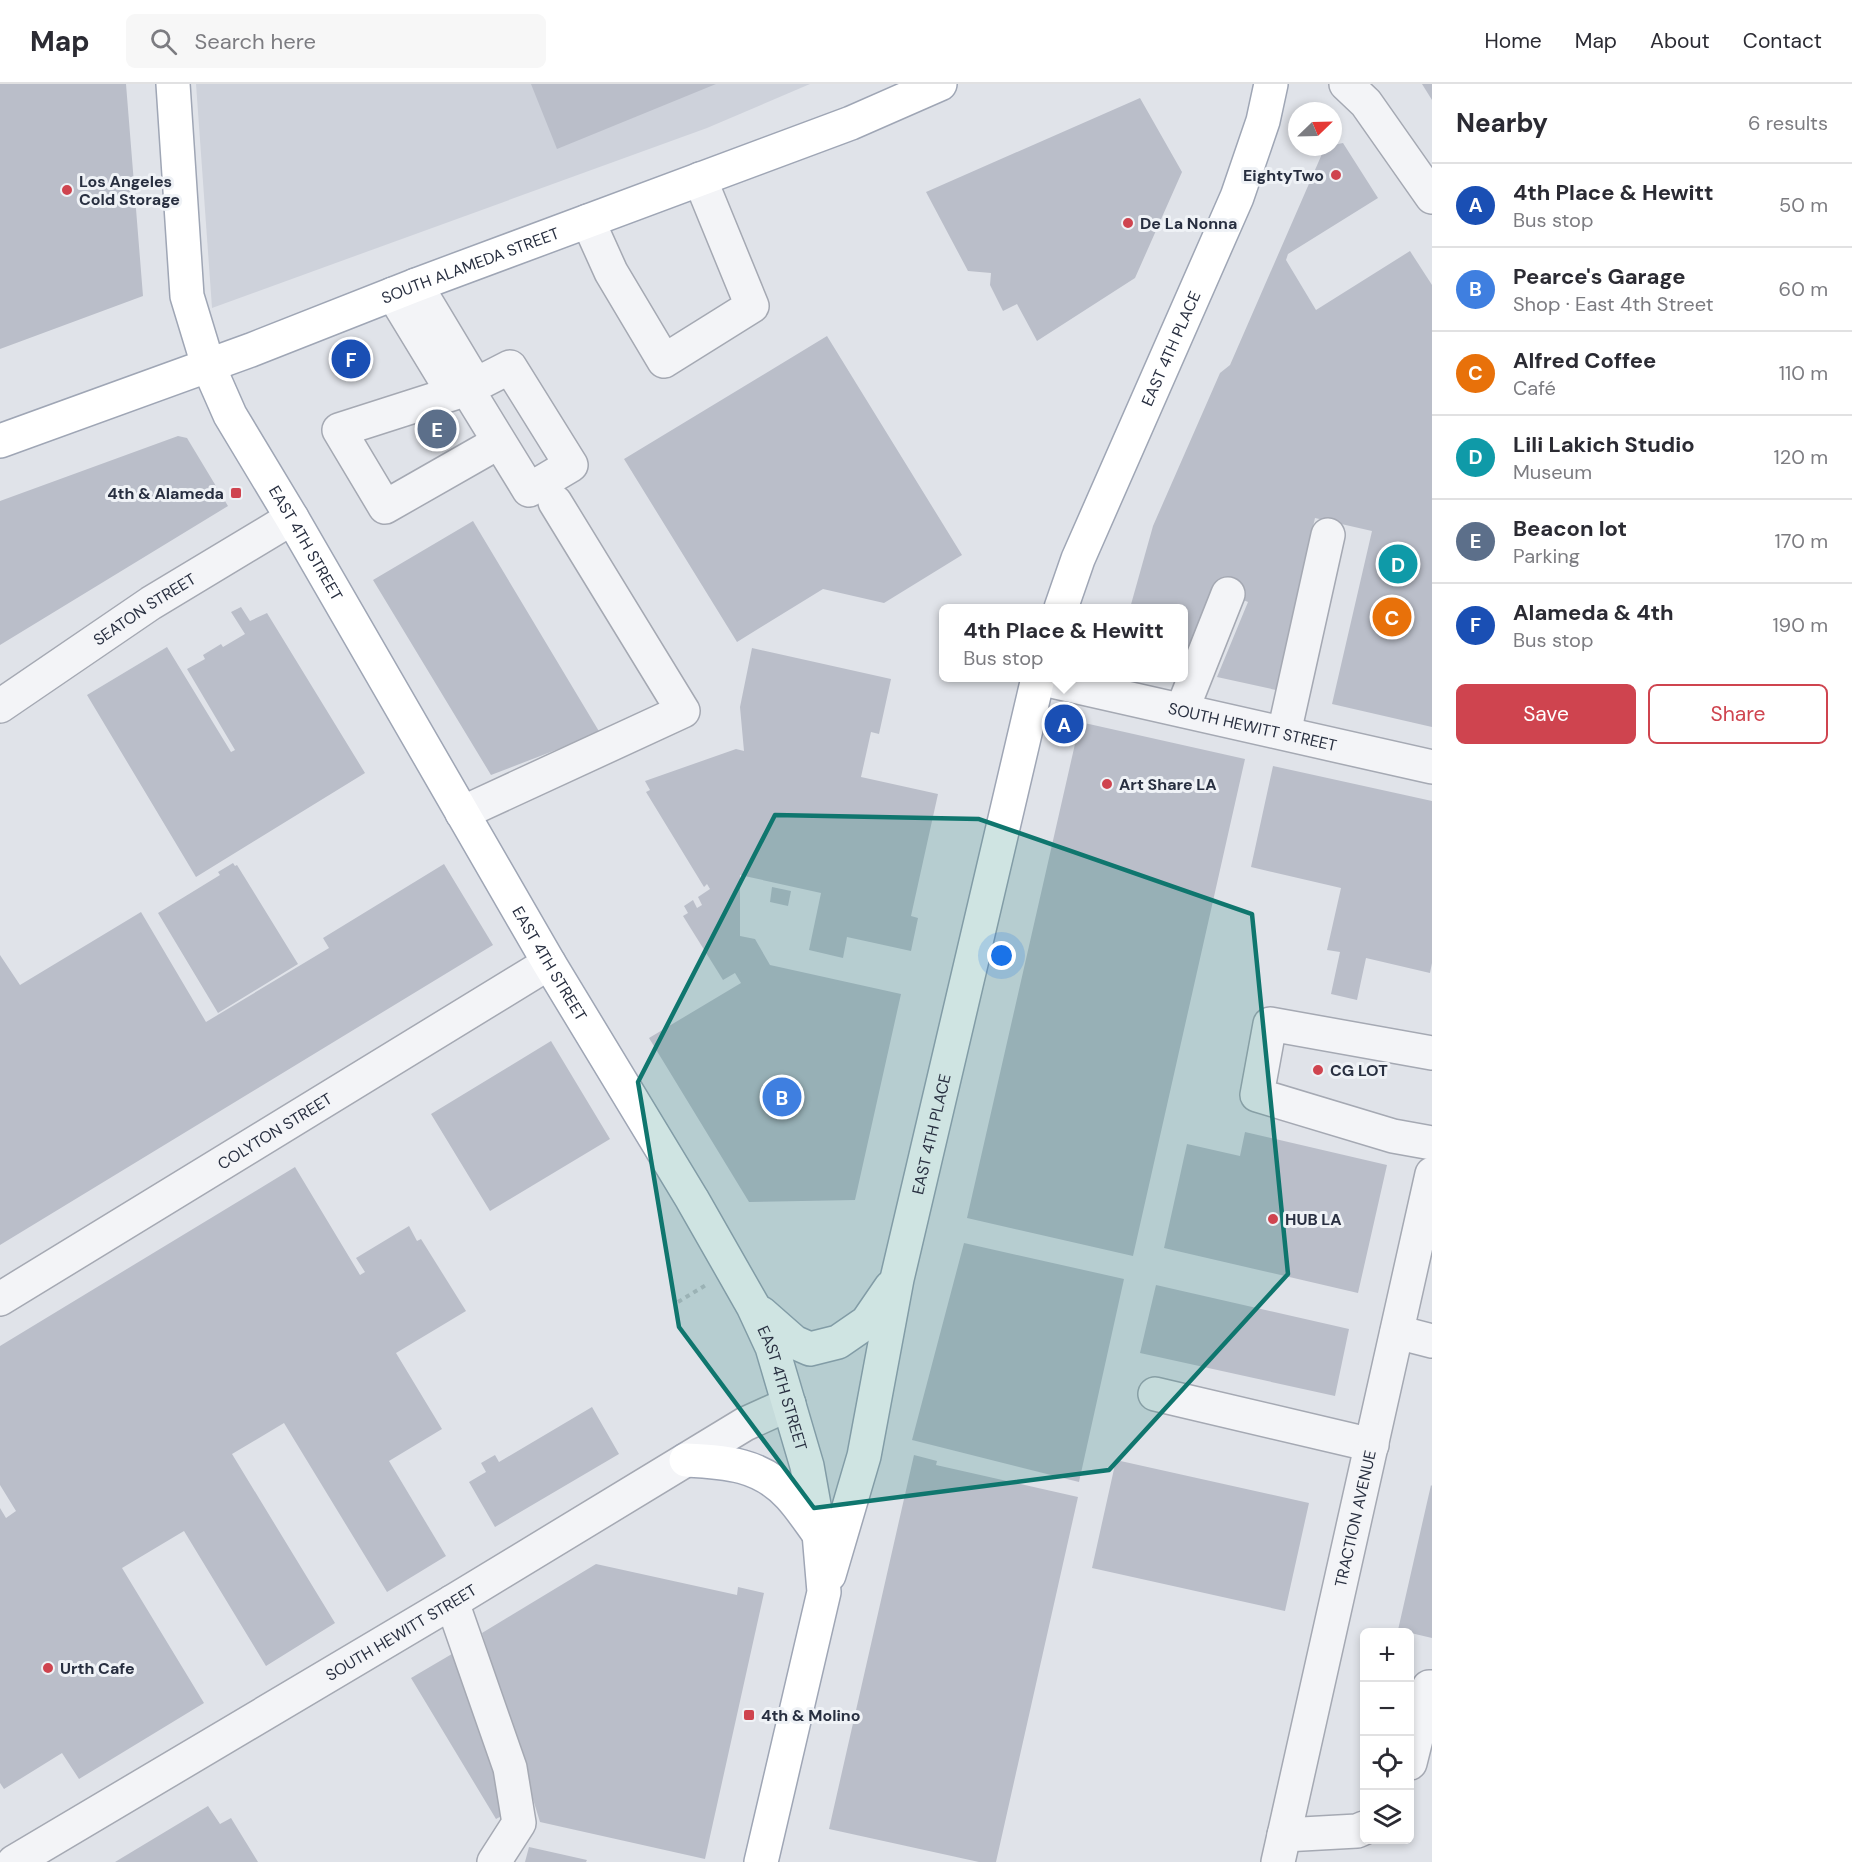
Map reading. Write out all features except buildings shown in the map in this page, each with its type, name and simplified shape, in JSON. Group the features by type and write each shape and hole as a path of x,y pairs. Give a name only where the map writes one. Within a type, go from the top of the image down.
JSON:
{"main road":[{"name":"EAST 4TH STREET","path":"173,84 187,296 208,365 230,415 549,963 692,1199 753,1306 772,1347 807,1466 819,1533 824,1592 761,1862"},
{"name":"SOUTH ALAMEDA STREET","path":"0,441 251,350 851,123 940,84"},
{"name":"EAST 4TH PLACE","path":"1063,604 1078,559 1237,197 1263,121 1271,84"},
{"name":"EAST 4TH PLACE","path":"824,1592 864,1456 897,1278 1037,682"},
{"path":"753,1306 794,1342 810,1349 838,1342 867,1322 897,1278"},
{"path":"686,1460 727,1462 764,1475 789,1495 819,1533"}],"street":[{"path":"1346,84 1366,103 1432,197"},
{"path":"588,221 611,272 664,361 752,306 700,179"},
{"path":"405,290 470,375 467,389 529,490 571,465 510,367 467,389 339,430 385,507 499,442"},
{"path":"462,813 682,711 555,502"},
{"name":"SEATON STREET","path":"0,706 151,603 292,518"},
{"path":"1284,734 1328,535"},
{"path":"1182,710 1228,594"},
{"name":"SOUTH HEWITT STREET","path":"1056,682 1432,767"},
{"name":"COLYTON STREET","path":"0,1299 549,963"},
{"path":"1432,1053 1270,1024 1257,1095 1393,1136 1432,1143"},
{"name":"TRACTION AVENUE","path":"1281,1849 1432,1174"},
{"path":"1398,1332 1432,1341"},
{"path":"1155,1394 1372,1445"},
{"name":"SOUTH HEWITT STREET","path":"14,1862 452,1602 745,1424 789,1404"},
{"path":"452,1602 510,1768 519,1822 494,1862"},
{"path":"1414,1747 1429,1687 1432,1687"},
{"path":"1281,1849 1360,1830"}],"path":[{"path":"678,1302 707,1284"}],"highlighted area":[{"path":"775,815 979,819 1252,914 1288,1274 1109,1470 814,1508 679,1327 638,1082"}],"shaded area":[{"path":"196,84 810,84 707,128 212,308"}],"place":[{"name":"EightyTwo","path":"1336,175"},
{"name":"Los Angeles Cold Storage","path":"67,190"},
{"name":"De La Nonna","path":"1128,223"},
{"name":"Alameda & 4th","path":"351,359"},
{"name":"Beacon lot","path":"437,429"},
{"name":"4th & Alameda","path":"236,493"},
{"name":"Lili Lakich Studio","path":"1398,564"},
{"name":"Alfred Coffee","path":"1392,617"},
{"name":"4th Place & Hewitt","path":"1064,724"},
{"name":"Art Share LA","path":"1107,784"},
{"name":"CG LOT","path":"1318,1070"},
{"name":"Pearce's Garage","path":"782,1097"},
{"name":"HUB LA","path":"1273,1219"},
{"name":"Urth Cafe","path":"48,1668"},
{"name":"4th & Molino","path":"749,1715"}]}
